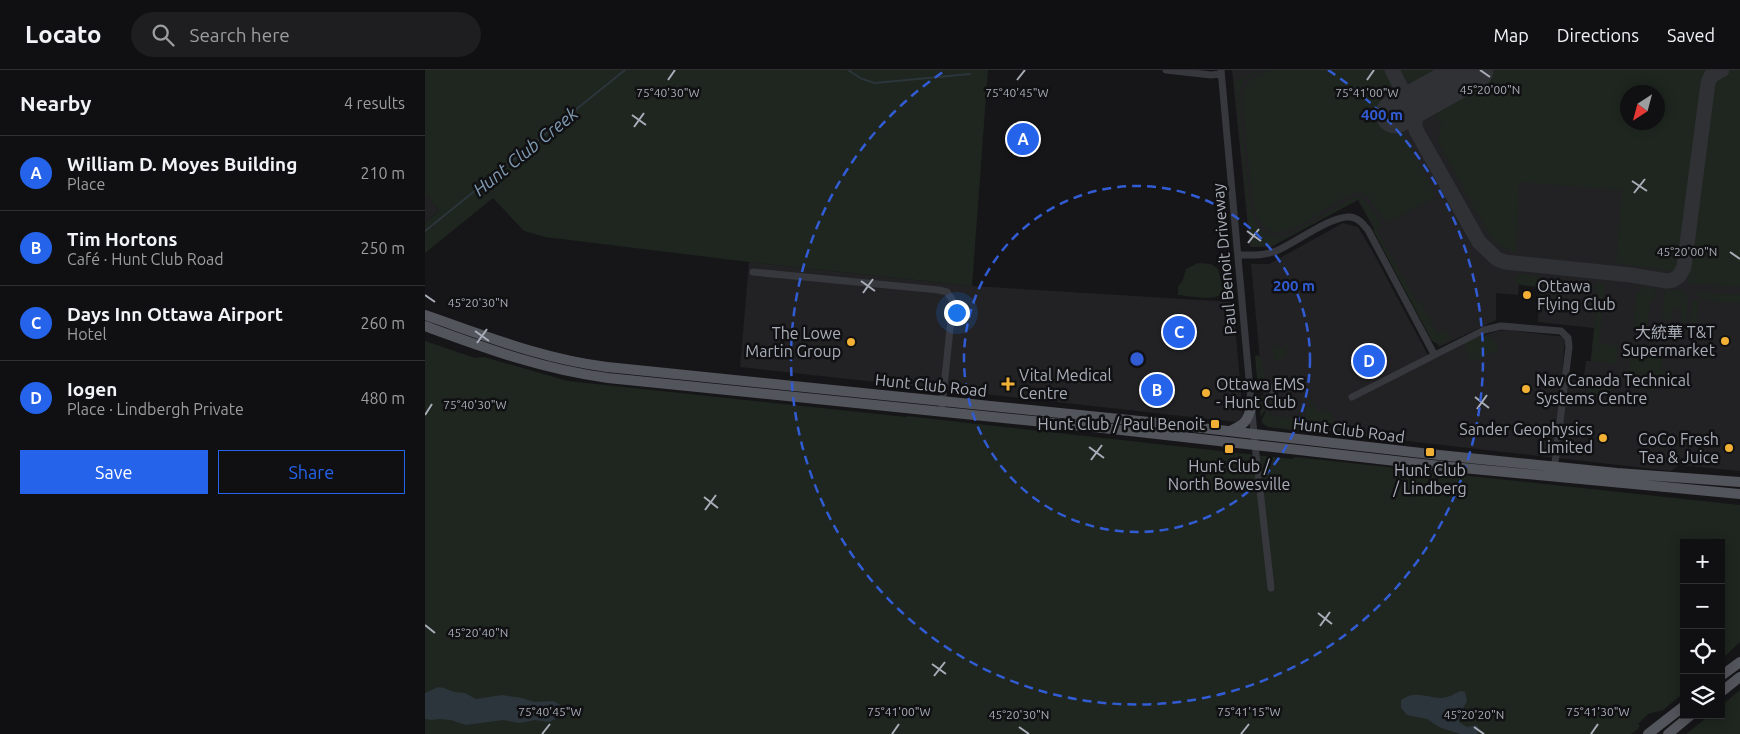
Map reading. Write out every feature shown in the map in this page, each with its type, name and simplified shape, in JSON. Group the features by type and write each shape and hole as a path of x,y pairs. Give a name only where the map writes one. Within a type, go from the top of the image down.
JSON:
{"main road":[{"name":"Hunt Club Road","path":"425,315 516,347 579,364 1255,440 1389,450 1555,466 1685,484 1740,494"},
{"name":"Hunt Club Road","path":"425,326 519,360 579,374 651,383 1229,431 1255,440 1308,452 1553,477 1685,484 1740,482"},
{"path":"1229,431 1244,424 1252,404"},
{"path":"1724,674 1740,662"},
{"path":"1725,689 1740,677"},
{"path":"1648,734 1680,709"},
{"path":"1668,734 1686,719"}],"street":[{"path":"1166,70 1211,75 1221,72"},
{"name":"Paul Benoit Driveway","path":"1221,72 1255,440 1271,588"},
{"path":"1238,255 1261,255 1277,250 1339,218 1351,217 1361,220 1434,354"},
{"path":"753,272 947,292 953,301 942,406"},
{"path":"1352,397 1474,334 1495,327 1561,331 1570,341 1553,477"},
{"path":"1271,394 1275,384"}],"shaded area":[{"path":"425,70 988,70 972,286 749,262 545,237 524,231 493,198 425,253 425,223 439,211 425,193"},
{"path":"1232,70 1740,70 1740,471 1679,465 1671,471 1266,425 1251,264 1269,264 1343,223 1358,227 1431,361 1476,338 1498,331 1509,330 1565,337 1562,378 1585,382 1585,394 1587,377 1584,376 1586,361 1591,361 1594,328 1538,322 1540,287 1519,284 1518,295 1496,293 1496,320 1439,347 1358,200 1271,247 1250,247"},
{"path":"1261,70 1243,82 1238,93 1250,206 1258,226 1262,231 1273,236 1288,235 1353,198 1360,197 1368,204 1382,225 1376,229 1417,303 1420,301 1438,334 1448,331 1452,338 1439,345 1432,341 1373,230 1375,228 1359,199 1271,246 1251,246 1235,82"},
{"path":"1270,70 1384,70 1392,85 1380,91 1435,193 1433,199 1388,222 1367,196 1357,192 1298,226 1283,231 1270,231 1260,222 1253,203 1243,108 1243,91 1251,80"},
{"path":"1399,70 1453,70 1424,86 1405,81"},
{"path":"1496,70 1712,70 1705,74 1680,265 1673,271 1616,263 1622,190 1519,182 1516,253 1506,249 1493,241 1438,142 1441,122 1436,116 1441,100"},
{"path":"1732,70 1740,70 1740,287 1687,283 1711,89 1717,78"},
{"path":"425,193 439,211 425,223"},
{"path":"749,262 972,286 1233,302 1243,416 1236,422 740,367"},
{"path":"1198,263 1211,264 1218,269 1224,293 1208,298 1178,295 1178,287 1183,280 1186,269"},
{"path":"1518,274 1538,276 1537,287 1514,284"},
{"path":"1596,282 1605,284 1599,343 1618,346 1616,364 1591,361 1598,292 1595,292"},
{"path":"1645,287 1655,288 1656,292 1650,303 1647,332 1643,335 1633,327 1637,294"},
{"path":"1667,290 1682,291 1688,296 1686,322 1681,322 1682,311 1680,308 1675,307 1672,320 1662,318 1665,292"},
{"path":"1693,292 1740,295 1740,303 1709,300"},
{"path":"1693,301 1699,301 1696,324 1690,323"},
{"path":"1477,336 1491,337 1494,341 1498,341 1498,350 1472,362 1463,343"},
{"path":"425,341 475,358 484,357 568,381 1740,505 1740,642 1725,656 1725,539 1680,539 1680,696 1663,710 1648,714 1638,724 1640,725 1638,729 1631,734 425,734"},
{"path":"1286,343 1289,344 1289,348 1285,349 1286,358 1274,360 1272,346 1276,345 1277,349 1285,348"},
{"path":"1655,347 1653,357 1663,357 1661,370 1666,371 1662,388 1656,387 1654,391 1629,386 1631,355 1639,348"},
{"path":"1255,356 1261,357 1264,375 1263,384 1258,390"},
{"path":"1585,375 1614,378 1613,389 1605,396 1587,394 1589,377"},
{"path":"1629,393 1651,396 1649,402 1633,400"},
{"path":"1258,397 1271,397 1261,417"},
{"path":"1307,400 1311,400 1318,412 1323,410 1332,414 1334,424 1321,426 1315,433 1268,427 1262,423 1267,409 1272,416 1304,419 1306,406 1310,407 1311,405"},
{"path":"438,687 465,693 476,699 502,695 534,702 553,701 561,707 560,714 558,718 549,722 535,720 520,723 503,720 466,725 451,720 425,719 425,693"},
{"path":"1740,690 1740,734 1686,734 1705,719 1725,719 1725,703"},
{"path":"1460,691 1465,692 1467,701 1460,714 1459,722 1467,727 1477,725 1479,729 1477,734 1460,734 1439,727 1427,719 1407,715 1401,708 1401,701 1410,695 1444,698"}],"waterway":[{"name":"Hunt Club Creek","path":"425,231 625,70"},
{"name":"Hunt Club Creek","path":"848,70 862,79 875,83 970,74"}],"taxiway":[{"path":"1392,70 1410,105 1416,130 1479,242 1497,259 1505,262 1631,275 1667,281 1679,276 1684,267 1708,83 1711,76 1722,70"},
{"path":"1415,123 1416,111 1423,101 1476,71"}],"runway":[{"path":"1395,114 1474,70"}],"place":[{"name":"William D. Moyes Building","path":"1023,139"},
{"name":"Ottawa Flying Club","path":"1527,295"},
{"name":"Days Inn Ottawa Airport","path":"1179,332"},
{"name":"大統華 T&T Supermarket","path":"1725,341"},
{"name":"The Lowe Martin Group","path":"851,342"},
{"name":"Iogen","path":"1369,361"},
{"name":"Vital Medical Centre","path":"1008,384"},
{"name":"Nav Canada Technical Systems Centre","path":"1526,389"},
{"name":"Tim Hortons","path":"1157,390"},
{"name":"Ottawa EMS - Hunt Club","path":"1206,393"},
{"name":"Hunt Club / Paul Benoit","path":"1215,424"},
{"name":"Sander Geophysics Limited","path":"1603,438"},
{"name":"CoCo Fresh Tea & Juice","path":"1729,448"},
{"name":"Hunt Club / North Bowesville","path":"1229,449"},
{"name":"Hunt Club / Lindberg","path":"1430,452"}]}
